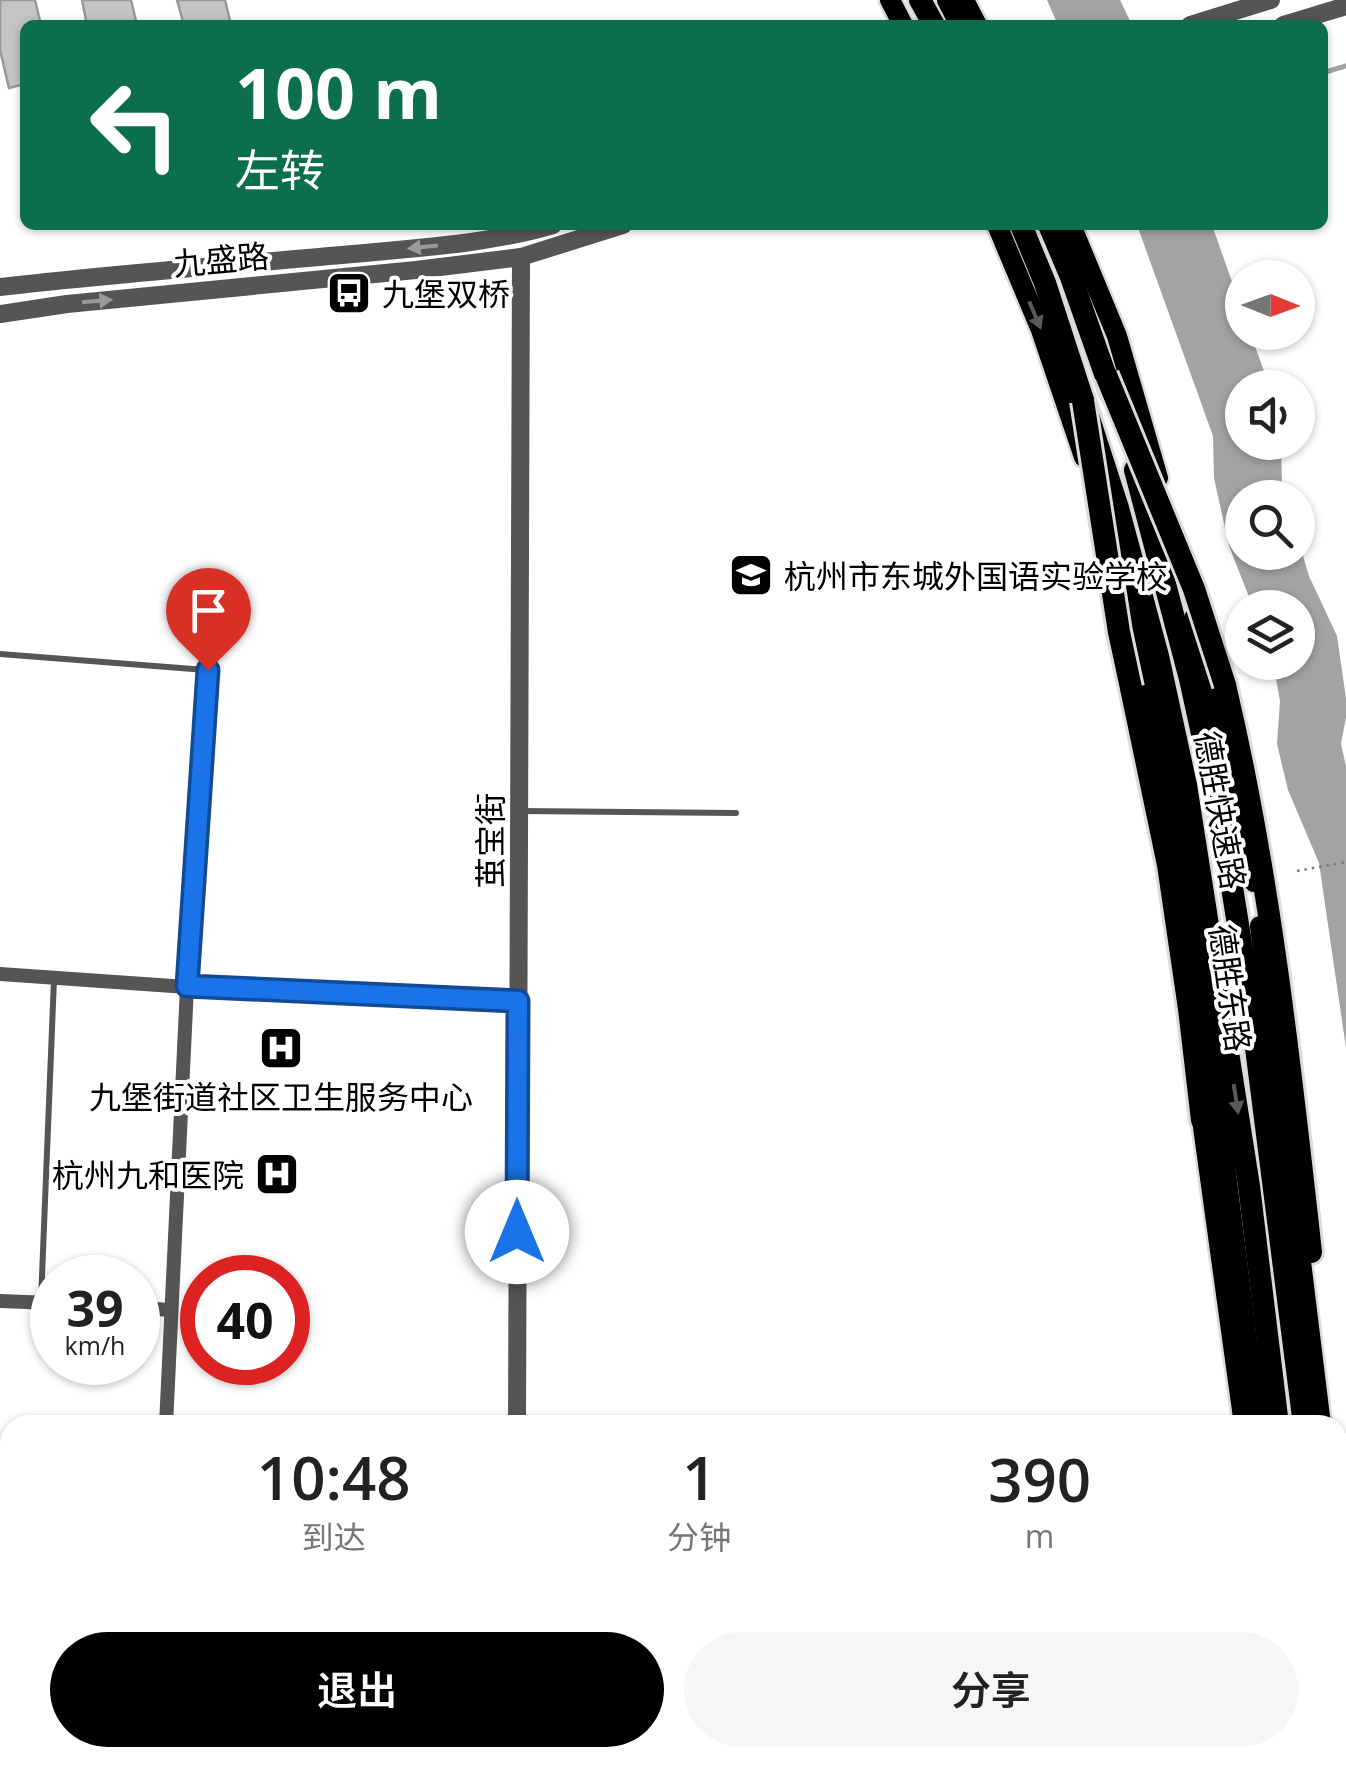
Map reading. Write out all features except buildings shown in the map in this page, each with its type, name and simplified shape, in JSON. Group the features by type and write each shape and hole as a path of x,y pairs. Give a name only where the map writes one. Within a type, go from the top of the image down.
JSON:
{"highway":[{"name":"德胜快速路","path":"1023,230 1045,283 1118,508 1158,656 1186,785 1246,1168 1277,1415"},
{"name":"德胜快速路","path":"1051,230 1106,375 1146,505 1222,825 1250,993 1303,1415"},
{"path":"1106,375 1194,589 1230,702 1274,944 1311,1252"},
{"path":"1083,401 1118,632 1168,865 1202,1120"}],"main road":[{"name":"德胜东路","path":"1000,230 1042,330 1094,486 1137,638 1183,869 1208,1028 1257,1415"},
{"name":"德胜东路","path":"1073,230 1117,336 1166,506 1255,888 1320,1415"},
{"path":"1202,1120 1243,1415"},
{"path":"1311,1252 1318,1397"}],"street":[{"path":"1206,20 1271,0"},
{"path":"1300,20 1346,6"},
{"name":"九盛路","path":"0,287 428,247 536,230"},
{"name":"九盛路","path":"0,314 522,256 607,230"},
{"name":"茧宝街","path":"516,1415 522,256"},
{"path":"166,1415 187,986 208,670"},
{"path":"0,974 518,1001"},
{"path":"0,1300 30,1302"},
{"path":"160,1309 171,1310"}],"lane":[{"path":"0,654 208,670"},
{"path":"519,812 736,814"},
{"path":"48,1255 54,977"}],"path":[{"path":"1297,871 1346,862"}],"shaded area":[{"path":"1047,0 1120,0 1130,20 1056,20"},
{"path":"1139,230 1214,230 1225,262 1225,350 1256,350 1264,370 1225,370 1225,460 1281,460 1282,480 1225,480 1225,528 1214,478 1213,436"},
{"path":"1238,570 1307,570 1337,636 1346,698 1341,744 1346,766 1346,1048 1319,863 1288,790 1277,744 1280,701 1276,680 1315,680 1315,590 1246,590"}],"waterway":[{"path":"1328,71 1346,66"}],"place":[{"name":"九堡双桥","path":"349,293"},
{"name":"杭州市东城外国语实验学校","path":"751,575"},
{"name":"九堡街道社区卫生服务中心","path":"281,1048"},
{"name":"杭州九和医院","path":"277,1174"}],"route":[{"path":"208,670 187,986 518,1001 517,1232"}]}
